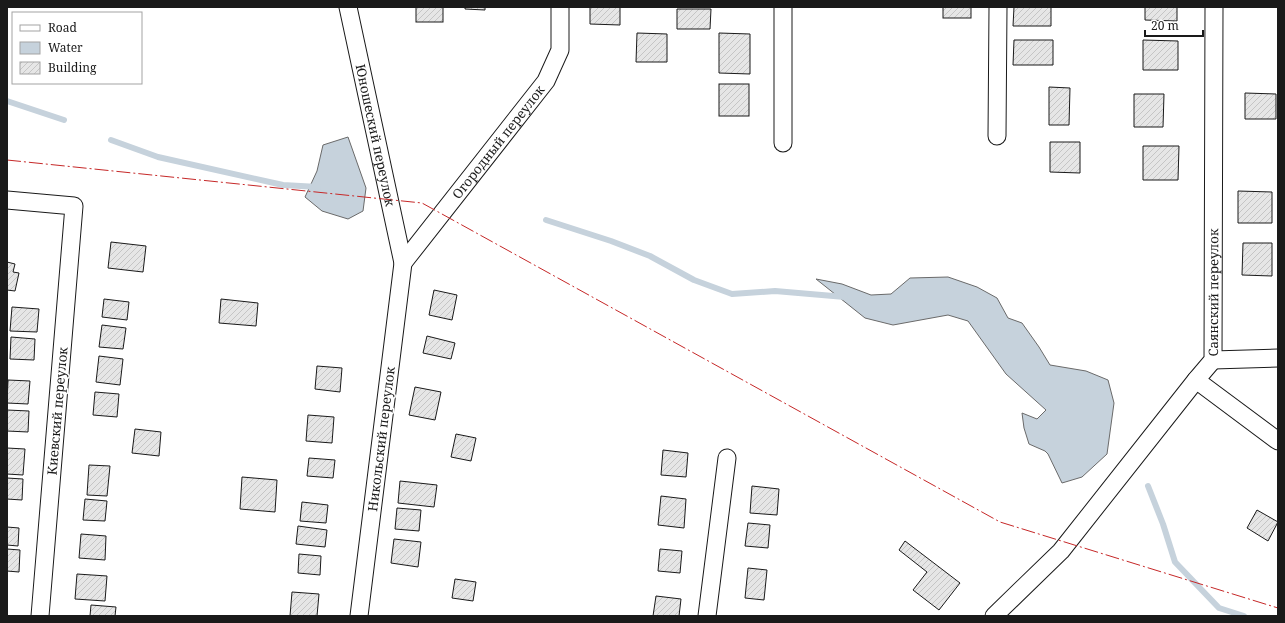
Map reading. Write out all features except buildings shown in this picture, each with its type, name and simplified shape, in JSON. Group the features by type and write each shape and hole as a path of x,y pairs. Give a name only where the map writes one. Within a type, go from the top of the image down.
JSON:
{"street":[{"name":"Юношеский переулок","path":"348,7 403,263"},
{"name":"Огородный переулок","path":"403,263 546,81 560,50 560,7"},
{"path":"783,7 783,143"},
{"path":"997,136 998,7"},
{"name":"Саянский переулок","path":"994,616 1061,551 1213,360 1214,7"},
{"name":"Киевский переулок","path":"7,200 74,206 40,616"},
{"name":"Никольский переулок","path":"359,616 403,263"},
{"path":"1213,360 1278,358"},
{"path":"1196,380 1278,441"},
{"path":"707,616 727,458"}],"water":[{"path":"348,137 366,188 363,211 348,219 322,211 305,197 317,171 323,145"},
{"path":"948,277 977,287 997,298 1008,318 1022,323 1050,365 1086,371 1108,380 1114,403 1107,454 1082,477 1062,483 1048,454 1045,451 1029,444 1024,428 1022,413 1037,419 1046,410 1006,374 968,321 948,315 893,325 865,318 816,279 842,284 871,295 891,294 910,278"}],"waterway":[{"path":"7,101 64,120"},
{"path":"111,140 158,157 283,185 318,187"},
{"path":"546,220 611,241 650,256 694,280 732,294 775,291 845,297"},
{"path":"1148,486 1163,524 1175,562 1219,608 1244,616"}],"power":[{"path":"7,160 422,203 1000,522 1278,608"}]}
